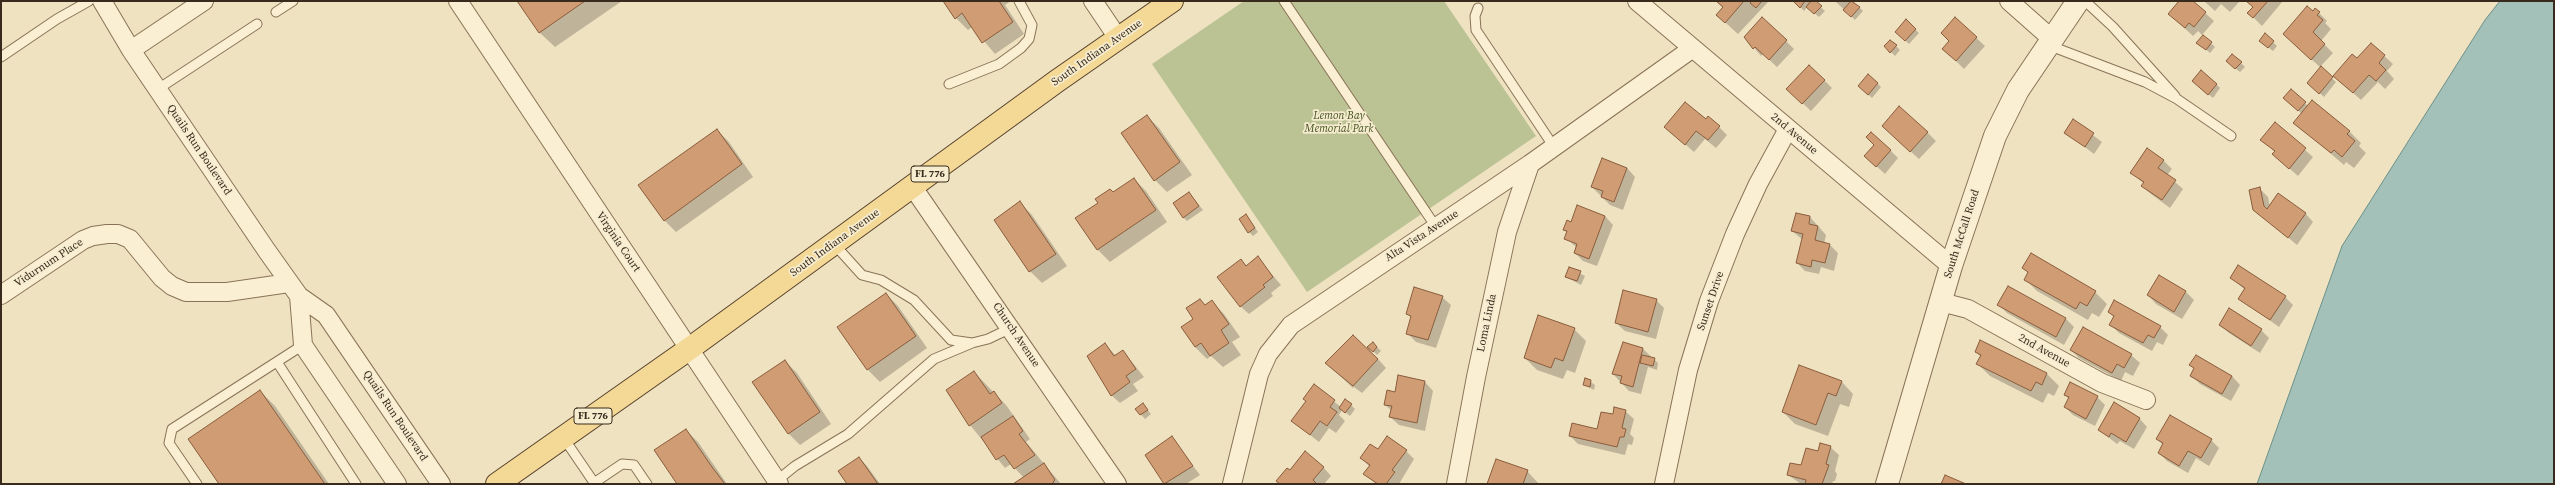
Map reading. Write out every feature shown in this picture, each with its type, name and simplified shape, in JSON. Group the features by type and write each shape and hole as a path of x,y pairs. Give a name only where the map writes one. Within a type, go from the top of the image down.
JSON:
{"main road":[{"name":"South Indiana Avenue","path":"507,481 563,438 689,349 912,186 1172,1"}],"street":[{"name":"Quails Run Boulevard","path":"102,1 132,50 294,290 326,315 441,484"},
{"path":"132,50 204,1"},
{"name":"Virginia Court","path":"458,1 776,483"},
{"path":"1093,1 1118,38"},
{"name":"2nd Avenue","path":"1637,1 1951,266"},
{"path":"2009,1 2050,42"},
{"name":"South McCall Road","path":"1887,484 1951,266 1995,136 2018,90 2078,1"},
{"name":"Alta Vista Avenue","path":"1232,484 1259,374 1280,337 1301,316 1530,164 1693,48"},
{"name":"Sunset Drive","path":"1664,484 1688,370 1709,301 1738,227 1758,184 1788,129"},
{"name":"Loma Linda","path":"1456,484 1476,377 1507,232 1530,164"},
{"name":"Church Avenue","path":"912,186 1117,484"},
{"name":"Vidurnum Place","path":"1,295 83,240 93,236 107,234 122,235 130,239 162,278 172,286 186,292 294,290"},
{"name":"Quails Run Boulevard","path":"294,290 303,345 391,482"},
{"name":"2nd Avenue","path":"1941,302 1968,309 2102,384 2146,400"}],"lane":[{"path":"1,57 57,19 89,1"},
{"path":"276,12 293,1"},
{"path":"949,84 999,64 1021,48 1029,39 1032,25 1019,1"},
{"path":"1284,1 1436,227"},
{"path":"2085,1 2113,27 2177,99"},
{"path":"1478,8 1475,16 1476,30 1554,147"},
{"path":"158,89 257,24"},
{"path":"2050,42 2145,82 2177,99 2231,136"},
{"path":"834,244 862,275 881,280 914,300 952,340 972,343"},
{"path":"776,483 795,466 848,434 934,359 972,343 988,339 1011,328"},
{"path":"197,484 169,443 172,429 303,345"},
{"path":"277,362 356,484"},
{"path":"563,438 594,484 622,464 634,465 647,484"}],"green space":[{"name":"Lemon Bay Memorial Park","path":"1244,1 1444,1 1536,136 1307,292 1152,64"}],"water":[{"path":"2500,1 2554,1 2554,484 2257,484 2342,246 2485,20"}],"building":[{"path":"517,1 585,1 539,33"},
{"path":"943,1 999,1 1013,22 982,43 962,13 955,19"},
{"path":"1716,1 1744,1 1725,23 1716,15 1723,7"},
{"path":"1752,1 1762,1 1756,8 1750,3"},
{"path":"1793,1 1805,1 1800,8"},
{"path":"1811,1 1816,1 1822,6 1814,14 1806,7"},
{"path":"1851,1 1860,7 1851,17 1843,10"},
{"path":"2179,1 2193,1 2206,12 2194,27 2189,23 2185,28 2168,14"},
{"path":"2246,1 2268,1 2253,18 2247,13 2253,7"},
{"path":"2307,6 2313,11 2315,8 2320,12 2317,15 2323,20 2313,32 2325,44 2311,60 2283,34"},
{"path":"1762,17 1787,40 1769,60 1755,47 1753,49 1744,37"},
{"path":"1955,17 1977,37 1956,61 1942,49 1949,41 1941,33"},
{"path":"1906,19 1916,29 1905,41 1895,32"},
{"path":"2265,33 2274,41 2268,48 2259,41"},
{"path":"2203,35 2212,42 2206,50 2196,43"},
{"path":"1890,40 1897,45 1890,53 1884,46"},
{"path":"2371,43 2385,55 2379,63 2386,70 2376,81 2369,75 2353,93 2333,76 2352,54 2357,58"},
{"path":"2232,54 2242,62 2235,69 2226,61"},
{"path":"1809,65 1825,80 1802,104 1786,89"},
{"path":"2321,66 2333,77 2319,94 2307,83"},
{"path":"2201,70 2217,84 2208,95 2192,81"},
{"path":"1868,74 1878,83 1868,95 1858,86"},
{"path":"2291,89 2306,102 2298,111 2283,98"},
{"path":"2312,100 2350,131 2347,134 2355,141 2342,157 2334,150 2331,153 2293,123"},
{"path":"1685,102 1706,119 1708,116 1720,126 1708,140 1696,131 1685,145 1664,127"},
{"path":"1899,106 1928,132 1910,152 1882,126"},
{"path":"1147,115 1180,162 1154,181 1121,133"},
{"path":"2073,119 2094,133 2085,147 2064,133"},
{"path":"2275,122 2306,148 2289,169 2272,154 2275,151 2260,140"},
{"path":"717,129 742,164 664,221 638,185"},
{"path":"1871,132 1891,150 1876,167 1864,156 1874,145 1866,137"},
{"path":"2147,148 2164,160 2158,168 2176,180 2162,200 2141,186 2144,182 2130,173"},
{"path":"1602,158 1627,168 1614,202 1601,197 1603,191 1591,187"},
{"path":"1134,178 1156,210 1097,250 1075,218 1098,203 1095,199 1110,189 1113,192"},
{"path":"2260,187 2264,206 2267,209 2278,193 2306,213 2288,238 2253,210 2249,190"},
{"path":"1189,192 1199,206 1183,218 1173,203"},
{"path":"1020,201 1056,254 1029,272 994,220"},
{"path":"1577,205 1605,216 1589,259 1574,253 1577,244 1564,239 1567,231 1563,230 1567,220 1571,222"},
{"path":"1796,213 1810,216 1809,224 1818,226 1815,240 1830,244 1825,263 1812,260 1811,267 1796,263 1803,234 1791,231"},
{"path":"1246,214 1255,228 1248,233 1239,219"},
{"path":"2031,253 2096,291 2087,306 2080,302 2076,309 2024,280 2028,272 2022,268"},
{"path":"1258,256 1273,277 1263,285 1265,287 1240,307 1217,277 1241,259 1246,266"},
{"path":"2238,265 2286,296 2270,320 2238,299 2245,288 2230,278"},
{"path":"1569,267 1581,271 1577,281 1565,277"},
{"path":"2159,275 2186,291 2174,312 2147,295"},
{"path":"2008,286 2066,318 2056,337 1997,305"},
{"path":"1414,287 1443,296 1428,340 1406,334 1411,316 1406,314"},
{"path":"1623,290 1657,299 1648,332 1615,323"},
{"path":"886,293 916,336 867,370 837,327"},
{"path":"1200,299 1205,305 1212,300 1229,324 1221,330 1229,343 1210,356 1201,343 1195,347 1181,327 1193,319 1186,308"},
{"path":"2114,300 2161,326 2154,338 2148,335 2143,343 2109,325 2114,316 2108,312"},
{"path":"2229,308 2262,329 2251,346 2219,325"},
{"path":"1538,315 1575,328 1563,361 1555,358 1551,368 1524,358"},
{"path":"2083,327 2132,354 2124,368 2117,364 2112,373 2070,350"},
{"path":"1353,335 1378,359 1353,386 1325,363"},
{"path":"1980,340 2047,373 2042,385 2036,382 2031,391 1976,364 1981,355 1975,352"},
{"path":"1373,342 1377,347 1373,352 1367,347"},
{"path":"1623,342 1643,348 1633,387 1620,383 1622,376 1612,374"},
{"path":"1105,343 1114,356 1123,350 1136,369 1126,376 1130,382 1111,396 1087,356"},
{"path":"1642,355 1655,358 1653,366 1640,363"},
{"path":"2196,355 2232,376 2222,394 2190,376 2194,368 2189,365"},
{"path":"785,360 820,412 788,434 752,382"},
{"path":"1799,365 1842,381 1836,396 1828,393 1816,425 1782,412"},
{"path":"974,371 990,394 994,391 1002,403 969,426 946,390"},
{"path":"1398,375 1425,381 1417,423 1389,417 1392,406 1384,405 1387,390 1395,392"},
{"path":"1585,378 1591,380 1590,387 1583,385"},
{"path":"2070,382 2098,396 2086,419 2064,407 2069,397 2064,395"},
{"path":"1314,384 1335,400 1330,407 1337,412 1327,426 1320,421 1310,435 1291,421 1306,401 1303,399"},
{"path":"260,390 325,484 219,484 188,439"},
{"path":"1345,399 1352,404 1345,413 1339,408"},
{"path":"2114,402 2140,418 2126,442 2111,433 2109,437 2098,430"},
{"path":"1143,403 1148,410 1140,415 1135,409"},
{"path":"1614,407 1626,410 1622,428 1626,429 1624,437 1620,437 1617,447 1569,436 1572,423 1597,429 1601,412 1613,414"},
{"path":"2170,415 2212,439 2201,458 2188,451 2179,466 2158,453 2163,443 2156,439"},
{"path":"1013,416 1023,431 1019,434 1035,455 1014,469 1004,455 996,460 981,437"},
{"path":"686,429 725,484 677,484 654,450"},
{"path":"1172,436 1193,466 1164,484 1145,455"},
{"path":"1387,436 1407,450 1392,470 1395,472 1386,484 1378,484 1363,474 1370,465 1360,458 1370,444 1378,449"},
{"path":"1820,443 1831,446 1826,464 1829,465 1822,484 1805,484 1806,480 1787,475 1790,463 1801,465 1806,448 1818,451"},
{"path":"1305,451 1324,467 1313,480 1317,484 1280,484 1276,481 1287,468 1290,470"},
{"path":"859,457 878,484 847,484 838,471"},
{"path":"1496,459 1528,470 1523,484 1487,484"},
{"path":"1044,463 1055,480 1053,482 1054,484 1013,484"},
{"path":"1945,475 1966,484 1941,484"}]}
